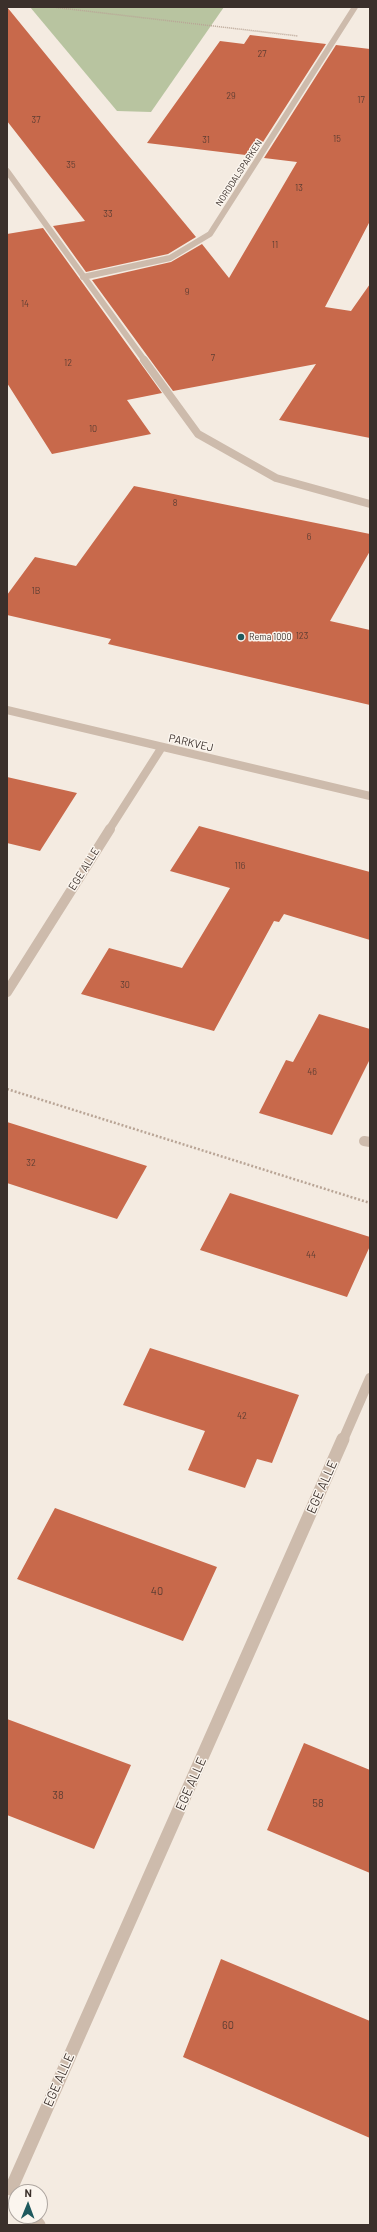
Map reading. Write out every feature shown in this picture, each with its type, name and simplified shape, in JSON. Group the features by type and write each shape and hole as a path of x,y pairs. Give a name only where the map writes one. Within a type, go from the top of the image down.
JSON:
{"street":[{"name":"NORDDALSPARKEN","path":"83,277 170,258 210,234 355,7"},
{"path":"7,170 198,434 276,478 370,504"},
{"name":"PARKVEJ","path":"7,710 370,796"},
{"name":"EGE ALLE","path":"7,992 162,747"},
{"name":"EGE ALLE","path":"14,2184 370,1378"}],"path":[{"path":"52,7 334,40"},
{"path":"7,1089 370,1203"}],"green space":[{"path":"30,7 224,7 151,112 117,111"}],"building":[{"path":"7,7 196,237 168,254 86,272 53,226 85,221 7,121"},
{"path":"250,35 326,44 254,156 147,143 220,41 244,44"},
{"path":"336,45 370,49 370,221 325,307 351,311 370,284 370,438 279,420 316,364 173,391 92,280 171,262 202,244 229,278 297,162 264,158"},
{"path":"43,228 162,393 127,400 151,434 52,454 7,383 7,234"},
{"path":"134,486 370,534 370,551 330,621 370,630 370,705 108,644 111,639 7,615 7,595 35,557 76,566"},
{"path":"7,777 77,793 40,851 7,843"},
{"path":"199,826 370,872 370,940 284,914 279,922 274,921 214,1031 81,994 109,948 182,968 230,888 170,871"},
{"path":"319,1014 370,1029 370,1059 332,1135 259,1113 286,1060 293,1062"},
{"path":"7,1122 147,1166 117,1219 7,1183"},
{"path":"230,1193 370,1237 370,1246 347,1297 200,1250"},
{"path":"150,1348 299,1395 272,1463 257,1459 245,1488 188,1470 205,1431 123,1405"},
{"path":"55,1508 217,1567 183,1641 17,1579"},
{"path":"7,1719 131,1765 94,1849 7,1815"},
{"path":"304,1743 370,1770 370,1873 267,1830"},
{"path":"221,1959 370,2021 370,2138 183,2057"}],"place":[{"name":"Rema 1000","path":"241,637"}]}
